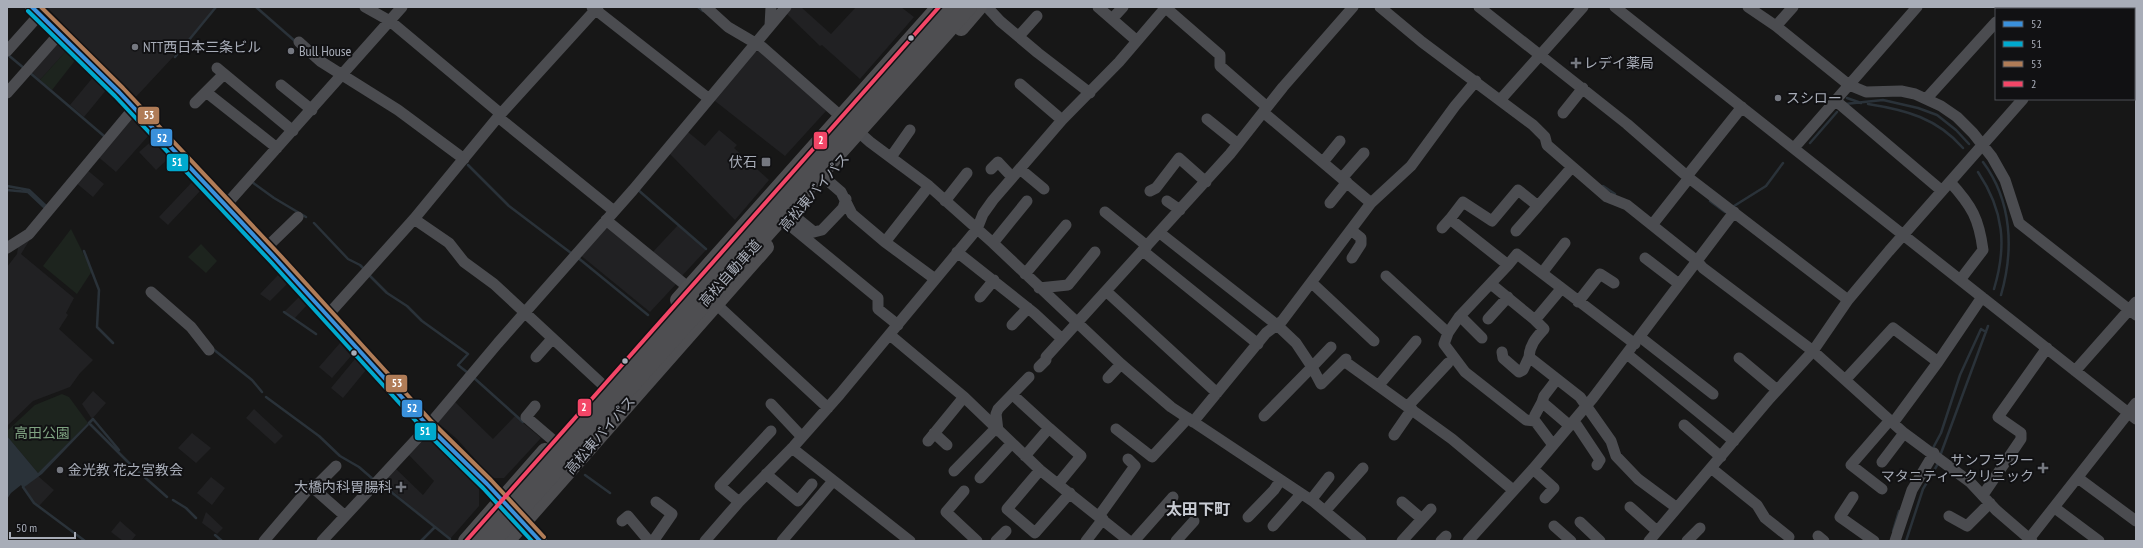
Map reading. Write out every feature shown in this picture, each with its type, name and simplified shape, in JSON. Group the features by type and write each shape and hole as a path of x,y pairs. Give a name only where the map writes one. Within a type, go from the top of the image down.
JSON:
{"highway":[{"path":"466,541 939,7"},
{"name":"高松自動車道","path":"477,541 659,333 951,7"},
{"name":"高松自動車道","path":"493,541 969,7"},
{"name":"高松東バイパス","path":"506,541 863,136 979,7"}],"main road":[{"path":"37,10 134,108 266,248 428,426 502,500 540,541"}],"street":[{"path":"364,7 390,21 614,211"},
{"path":"225,206 312,110 402,7"},
{"path":"706,7 728,27 762,47 863,136 929,186 993,243 1121,364 1171,407 1306,497 1361,541"},
{"path":"770,26 771,7"},
{"path":"322,541 428,426 614,211 786,7"},
{"path":"987,7 1000,21 1090,93"},
{"path":"1098,7 1137,41"},
{"path":"1112,19 1123,7"},
{"path":"706,541 738,502 792,448 828,408 977,229 983,214 1016,173 1062,120 1090,93 1166,7 1220,55 1220,66 1265,110 1371,203"},
{"path":"1039,367 1062,339 1206,182 1353,7"},
{"path":"1380,7 1476,82 1533,124 1545,137 1547,145 1607,197 1627,205 1697,261 1703,268 1813,351 1846,379 1891,422 1938,457 1986,499 2026,539 2055,508 2078,478 2132,416 2136,403"},
{"path":"1479,7 1627,124 1688,177 1848,300"},
{"path":"1501,99 1583,7"},
{"path":"1615,7 2132,416"},
{"path":"1748,7 1776,26 1849,85 1866,92 1901,91 1927,98 1957,117 1983,146 2005,180 2018,223 2134,309 2075,371"},
{"path":"1776,26 1793,7"},
{"path":"1794,148 1917,7"},
{"path":"327,316 414,219 500,115 595,8 708,98"},
{"path":"7,51 37,10"},
{"path":"1019,36 1038,16"},
{"path":"1927,98 1995,23"},
{"path":"7,92 60,33"},
{"path":"299,42 320,61 398,110 464,158"},
{"path":"195,103 206,92 218,73 293,131"},
{"path":"1116,429 1152,457 1217,392 1266,333 1277,325 1312,283 1371,203 1410,166 1455,106 1476,82"},
{"path":"1020,84 1062,120"},
{"path":"281,85 312,110"},
{"path":"1563,113 1582,88"},
{"path":"206,92 277,148"},
{"path":"1649,541 1777,390 1813,351 1848,300 1903,235 2022,100"},
{"path":"1836,101 1942,191"},
{"path":"1652,225 1742,107"},
{"path":"10,246 29,234 134,108"},
{"path":"1207,119 1238,144"},
{"path":"891,157 910,130"},
{"path":"1323,162 1340,141"},
{"path":"1330,203 1364,153"},
{"path":"1150,191 1156,188 1179,158 1206,182"},
{"path":"991,169 998,162 1044,189"},
{"path":"1516,231 1572,167"},
{"path":"945,201 967,173"},
{"path":"826,179 841,192 846,199 852,214 885,242 935,279"},
{"path":"1950,182 1975,214 1980,226 1983,250 1960,280"},
{"path":"885,242 929,186"},
{"path":"1442,228 1463,202 1492,221 1518,190 1538,206"},
{"path":"790,219 814,232 822,230 843,208 846,199"},
{"path":"1166,201 1180,210"},
{"path":"993,243 1027,206"},
{"path":"1105,212 1145,249 1258,344"},
{"path":"1468,541 1533,469 1586,406 1734,212"},
{"path":"266,248 298,218"},
{"path":"1450,218 1508,265"},
{"path":"414,219 449,243 464,262 488,279 524,314 603,385"},
{"path":"790,219 878,298 878,309 898,325"},
{"path":"606,220 689,288"},
{"path":"1025,274 1066,225"},
{"path":"1351,230 1361,238 1361,244 1352,258"},
{"path":"1160,233 1277,325 1296,343 1312,367 1320,384 1345,360 1410,408 1513,490"},
{"path":"1542,273 1565,243"},
{"path":"958,252 1028,308 1062,339"},
{"path":"1039,288 1068,285 1095,252"},
{"path":"1553,445 1535,421 1526,420 1466,372 1444,344 1448,333 1460,316 1492,284 1517,254 1578,302 1637,340 1713,394"},
{"path":"1645,258 1679,284"},
{"path":"1578,302 1600,274 1614,283"},
{"path":"1386,276 1448,333"},
{"path":"980,297 994,280"},
{"path":"1312,283 1374,342"},
{"path":"1492,284 1544,328 1533,341 1529,349 1529,357 1523,370 1519,372 1503,358 1502,352"},
{"path":"1535,320 1561,289"},
{"path":"1106,291 1217,392"},
{"path":"151,292 191,327 209,350"},
{"path":"1488,319 1508,297"},
{"path":"1882,489 1851,465 1891,422 1938,362 1982,297"},
{"path":"716,304 828,408"},
{"path":"1012,324 1028,308"},
{"path":"1460,316 1482,338"},
{"path":"1846,379 1893,328 1938,362"},
{"path":"890,335 964,397 996,430 1040,470 1129,541"},
{"path":"536,357 552,339"},
{"path":"1379,385 1416,341"},
{"path":"1264,416 1331,347"},
{"path":"1950,516 1967,526 1986,499 2021,439 2021,433 1998,417 2047,348"},
{"path":"1627,354 1734,441"},
{"path":"1529,357 1580,397 1611,441 1616,456 1638,478 1677,508"},
{"path":"1739,358 1777,390"},
{"path":"1394,435 1410,408 1448,363"},
{"path":"1108,378 1121,364"},
{"path":"954,471 996,430 996,414 998,409 1013,396 1029,377"},
{"path":"1535,415 1544,396 1557,379"},
{"path":"1013,396 1081,456 1058,484"},
{"path":"947,445 931,437 964,397"},
{"path":"1542,402 1572,423 1600,460 1597,465"},
{"path":"771,404 802,437"},
{"path":"535,406 526,417 554,441"},
{"path":"1684,425 1721,457"},
{"path":"1025,456 1049,428"},
{"path":"738,502 720,486 771,431"},
{"path":"1882,462 1904,433"},
{"path":"980,478 1011,444"},
{"path":"792,448 910,541"},
{"path":"1895,541 1912,490 1938,457"},
{"path":"1086,541 1135,466 1128,459"},
{"path":"314,488 336,466"},
{"path":"1325,511 1363,468"},
{"path":"1711,468 1757,505 1765,518 1789,537"},
{"path":"1533,469 1554,488 1545,498"},
{"path":"1040,470 1007,509 1035,533 1070,493"},
{"path":"766,474 798,501 812,484"},
{"path":"1273,526 1328,477"},
{"path":"2078,478 2136,521"},
{"path":"782,541 833,481"},
{"path":"1248,517 1274,490 1280,481"},
{"path":"264,541 311,486 345,516"},
{"path":"964,491 946,512 977,541"},
{"path":"1134,541 1173,497"},
{"path":"1853,497 1840,517 1874,541"},
{"path":"622,521 628,516 649,541 654,540 672,514 656,502"},
{"path":"1402,502 1422,519"},
{"path":"1630,507 1657,531"},
{"path":"2055,508 2100,541"},
{"path":"1402,541 1431,509"},
{"path":"1176,541 1194,521"},
{"path":"1580,522 1600,541"},
{"path":"1554,526 1571,541"},
{"path":"1687,541 1700,528"},
{"path":"996,541 1006,531"}],"shaded area":[{"path":"47,7 215,7 187,42 134,99"},
{"path":"792,7 801,7 831,34 856,7 901,7 914,17 860,79 822,45 820,46 787,14"},
{"path":"58,40 68,49 40,80 30,71"},
{"path":"760,51 819,102 826,111 785,156 715,101 715,97 754,52"},
{"path":"94,76 107,89 84,117 70,105"},
{"path":"130,115 149,135 116,172 96,155"},
{"path":"719,130 737,145 734,148 769,180 735,220 669,153 688,132 705,146"},
{"path":"154,139 170,157 156,170 139,152"},
{"path":"86,169 104,184 93,197 75,182"},
{"path":"193,181 201,190 168,225 159,217"},
{"path":"606,223 678,282 650,312 579,254"},
{"path":"678,225 706,250 680,278 651,254"},
{"path":"32,236 21,254 74,298 66,313 68,315 59,329 93,360 80,373 70,387 33,401 7,426 7,267 17,254 18,247"},
{"path":"278,275 287,284 270,301 260,294"},
{"path":"299,297 307,305 294,319 284,312"},
{"path":"340,343 351,356 332,378 319,367"},
{"path":"355,359 366,370 343,398 331,388"},
{"path":"93,391 106,403 92,419 82,404"},
{"path":"454,401 493,439 515,416 541,438 504,478 492,478 457,439 437,422"},
{"path":"254,409 283,436 275,444 246,418"},
{"path":"88,423 89,425 42,474 23,488 21,485 11,493 7,499 7,436 38,473"},
{"path":"192,433 211,448 196,463 178,448"},
{"path":"427,433 479,489 479,506 450,539 390,489 379,482 394,467 423,495 434,481 407,453"},
{"path":"38,476 54,490 39,506 34,502 24,487"},
{"path":"211,477 225,488 212,505 197,493"},
{"path":"206,512 223,528 217,534 202,523"},
{"path":"120,521 136,535 131,541 123,541 111,532"}],"green space":[{"path":"68,49 77,58 52,90 40,80"},
{"path":"71,229 92,271 77,294 43,266"},
{"path":"201,244 217,261 206,273 188,257"},
{"name":"高田公園","path":"62,394 69,397 88,423 38,473 7,436 7,431 35,405"}],"waterway":[{"path":"175,57 216,7"},
{"path":"256,7 296,42"},
{"path":"698,7 703,11"},
{"path":"7,54 25,69"},
{"path":"29,72 104,136"},
{"path":"1847,98 1861,103"},
{"path":"1845,104 1883,100 1918,108 1937,115 1956,130 1969,144"},
{"path":"1868,104 1895,109 1932,122 1943,129 1963,148"},
{"path":"1810,143 1837,112"},
{"path":"1983,162 1993,177 2000,193 2008,226 2008,261 2001,295"},
{"path":"1734,206 1766,186 1783,163"},
{"path":"468,165 509,206 571,253"},
{"path":"1978,172 1987,186 1998,215 2001,229 2001,258 1994,289"},
{"path":"252,182 274,198 306,217"},
{"path":"7,186 29,190 46,206"},
{"path":"1603,186 1615,194"},
{"path":"637,189 706,249"},
{"path":"7,190 28,192 45,208"},
{"path":"1710,201 1725,212 1726,211"},
{"path":"314,223 348,259 360,265 365,270"},
{"path":"84,251 99,290 97,327 113,343"},
{"path":"577,257 648,315"},
{"path":"369,275 387,293 407,306 422,321 468,354 458,365 468,373"},
{"path":"284,312 316,334"},
{"path":"1940,456 1988,326"},
{"path":"1933,448 1941,433 1960,375 1981,329 1986,332"},
{"path":"213,349 252,380 262,392"},
{"path":"473,377 523,422"},
{"path":"266,397 319,436 340,456 359,467 374,480"},
{"path":"89,423 93,419 119,450"},
{"path":"89,423 132,466 167,497"},
{"path":"1906,541 1923,489 1939,462"},
{"path":"585,475 610,493"},
{"path":"380,483 450,539"},
{"path":"23,487 34,503 85,541"},
{"path":"173,500 186,508 196,518"},
{"path":"1893,531 1899,511"},
{"path":"421,541 434,528"},
{"path":"215,535 222,541"}],"transit line":[{"name":"52","path":"32,7 119,92 275,258 428,426 487,484 540,541"},
{"name":"53","path":"41,7 123,88 279,254 432,422 491,480 544,537"},
{"name":"2","path":"466,541 939,7"},
{"name":"51","path":"28,11 115,96 271,262 424,430 483,488 532,541"}],"place":[{"name":"NTT西日本三条ビル","path":"135,47"},
{"name":"Bull House","path":"291,51"},
{"name":"レデイ薬局","path":"1576,63"},
{"name":"スシロー","path":"1778,98"},
{"name":"伏石","path":"766,162"},
{"name":"サンフラワー マタニティークリニック","path":"2043,468"},
{"name":"金光教 花之宮教会","path":"60,470"},
{"name":"大橋内科胃腸科","path":"401,487"}],"district":[{"name":"太田下町","path":"1198,509"}]}
